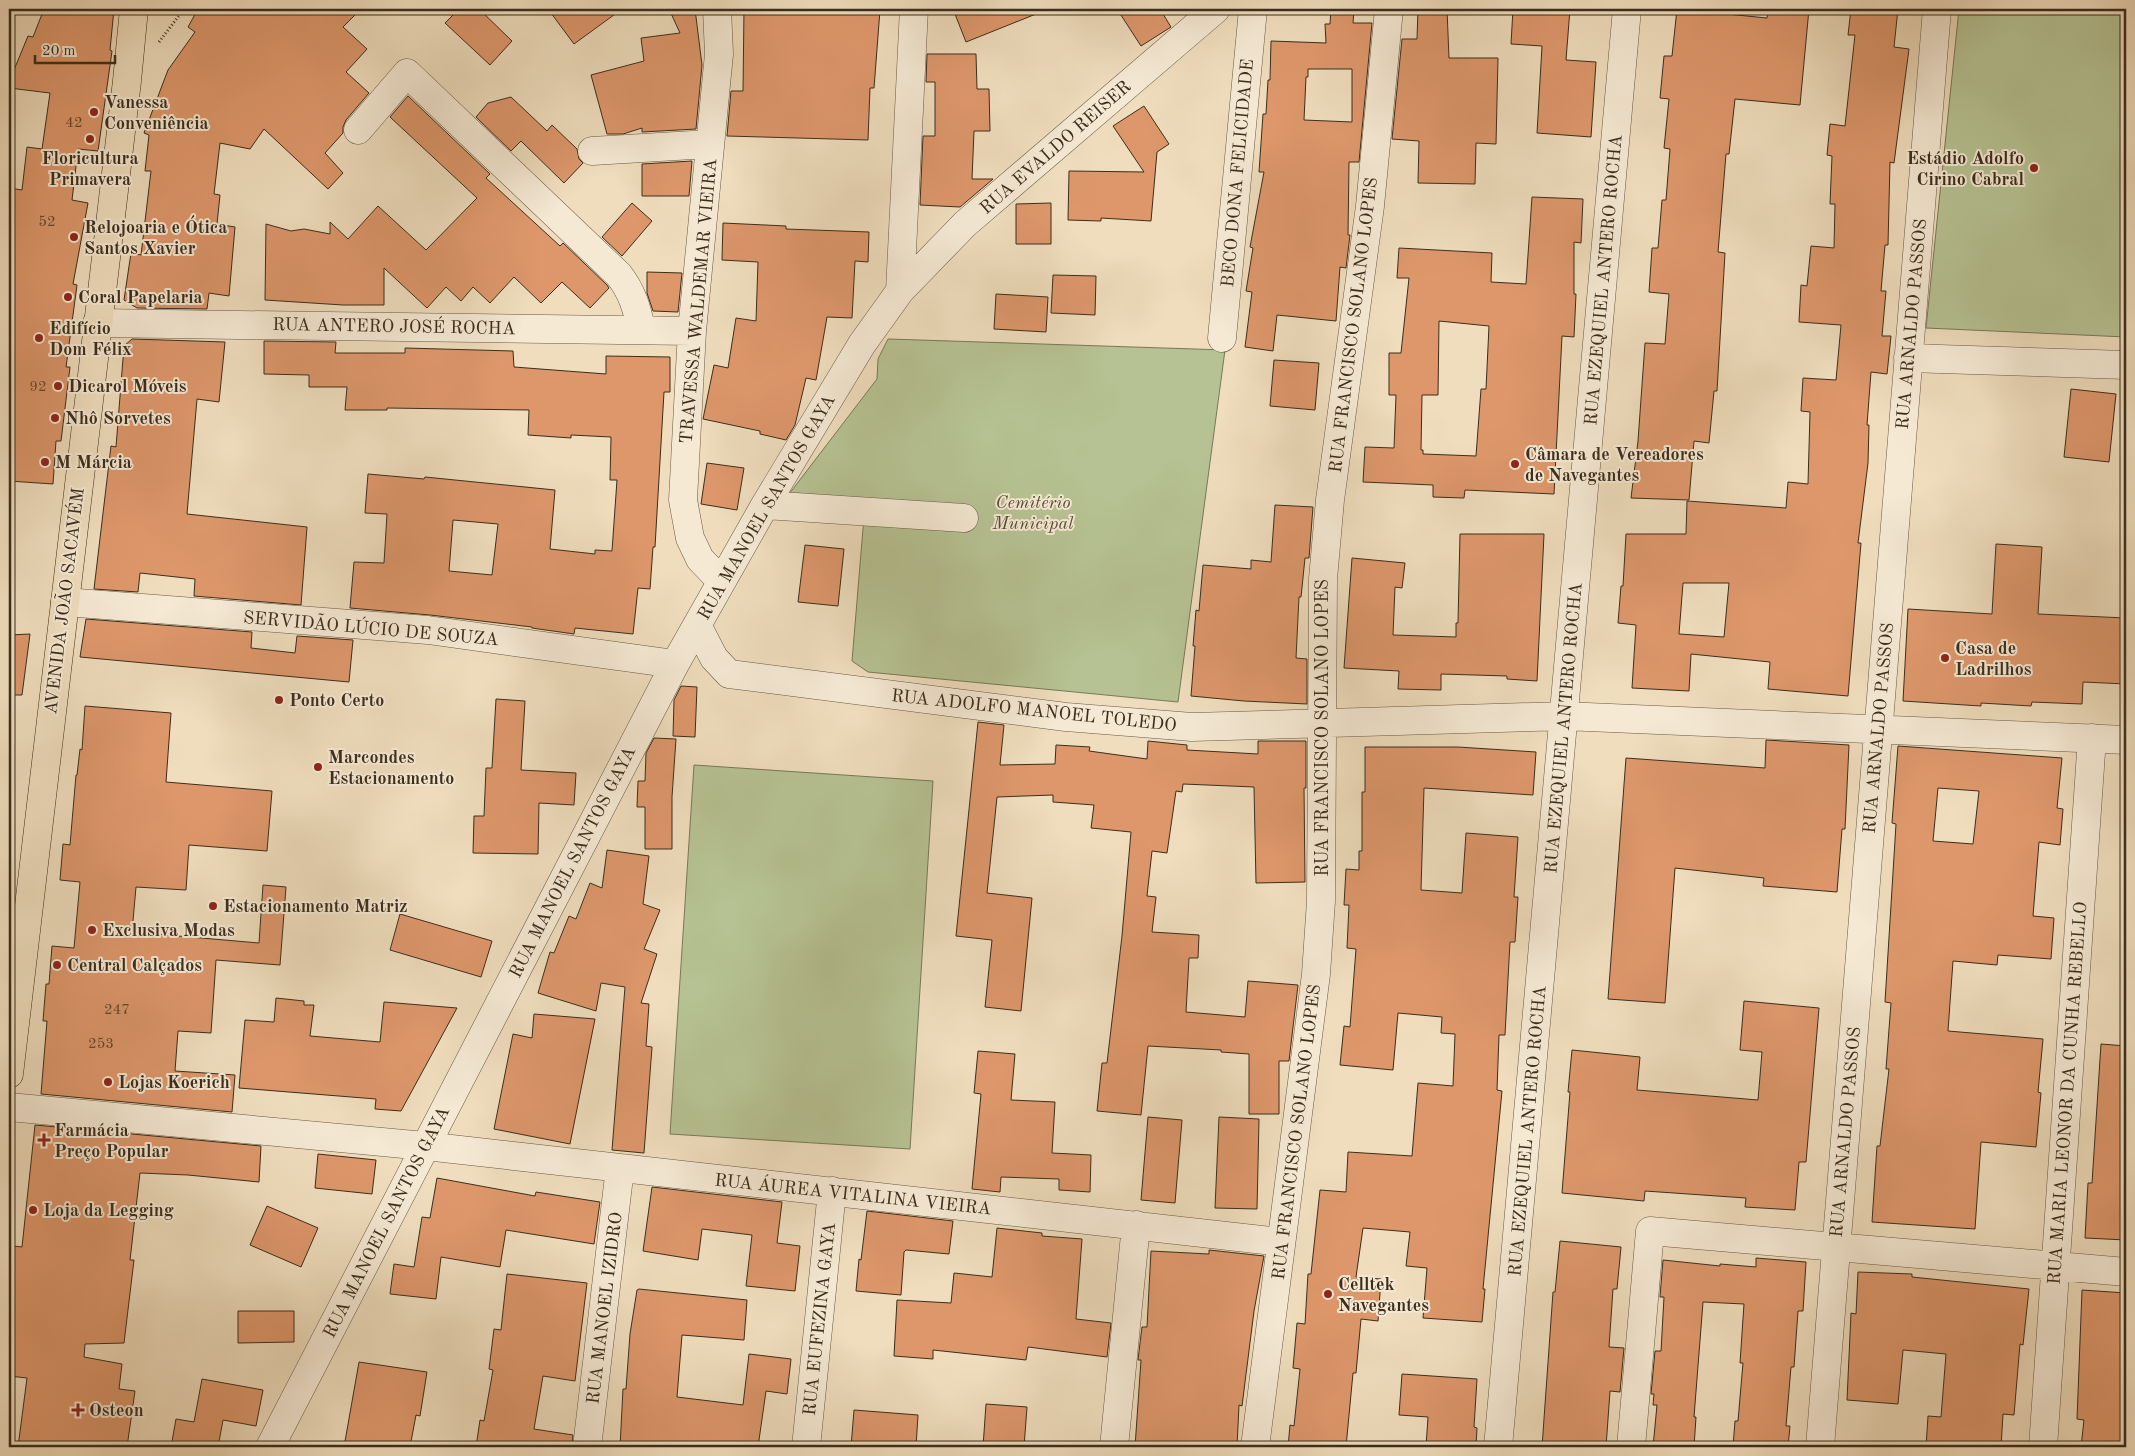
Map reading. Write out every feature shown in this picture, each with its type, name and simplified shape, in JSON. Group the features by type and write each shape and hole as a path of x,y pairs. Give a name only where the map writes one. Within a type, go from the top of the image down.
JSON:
{"main road":[{"name":"AVENIDA JOÃO SACAVÉM","path":"9,1074 134,9"}],"street":[{"name":"TRAVESSA WALDEMAR VIEIRA","path":"717,9 719,54 692,331 683,500 690,538 700,559 721,581"},
{"path":"900,291 914,9"},
{"name":"RUA EVALDO REISER","path":"900,291 965,224 1216,9"},
{"name":"BECO DONA FELICIDADE","path":"1222,338 1253,9"},
{"name":"RUA FRANCISCO SOLANO LOPES","path":"1255,1447 1316,974 1321,901 1323,579 1327,534 1370,206 1389,9"},
{"name":"RUA EZEQUIEL ANTERO ROCHA","path":"1498,1447 1627,9"},
{"name":"RUA ARNALDO PASSOS","path":"1820,1447 1937,9"},
{"path":"358,130 408,73 619,275 631,291 638,310 640,329"},
{"path":"592,151 710,144"},
{"name":"RUA MANOEL SANTOS GAYA","path":"270,1447 424,1146 675,664 765,505 862,344 900,291"},
{"name":"RUA ANTERO JOSÉ ROCHA","path":"97,322 692,331"},
{"path":"1908,358 2126,365"},
{"path":"765,505 964,518"},
{"name":"SERVIDÃO LÚCIO DE SOUZA","path":"65,602 428,630 675,664"},
{"name":"RUA ADOLFO MANOEL TOLEDO","path":"697,625 714,658 729,674 1120,723 1192,727 1564,716 2126,740"},
{"name":"RUA MARIA LEONOR DA CUNHA REBELLO","path":"2043,1447 2092,738"},
{"name":"RUA ÁUREA VITALINA VIEIRA","path":"9,1107 424,1146 1281,1242"},
{"name":"RUA MANOEL IZIDRO","path":"587,1447 620,1168"},
{"name":"RUA EUFEZINA GAYA","path":"806,1447 832,1192"},
{"path":"1114,1447 1136,1225"},
{"path":"1631,1447 1650,1231 2126,1272"}],"green space":[{"name":"Estádio Adolfo Cirino Cabral","path":"1959,9 2126,9 2126,337 1926,328"},
{"name":"Cemitério Municipal","path":"888,339 1225,350 1178,702 868,672 852,661 865,505 786,498 877,379 878,359"},
{"path":"694,765 933,781 910,1149 670,1134"}],"building":[{"path":"44,9 114,9 110,50 112,51 98,151 78,149 72,200 88,203 73,284 77,285 66,367 70,367 61,441 56,441 53,484 9,481 9,275 14,240 9,239 9,188 22,190 27,147 42,149 50,93 9,88 9,82 28,36 33,37"},
{"path":"198,9 361,9 343,27 367,49 346,72 369,93 346,120 343,133 325,153 343,173 328,189 264,129 250,149 220,143 214,194 220,195 217,224 235,227 229,296 209,293 207,309 137,308 124,300 131,253 141,255 151,171 145,171 149,135 144,133 168,70 195,32 188,27"},
{"path":"459,9 479,9 512,41 490,65 445,23"},
{"path":"548,9 622,9 574,44"},
{"path":"669,9 695,9 702,65 696,129 642,132 642,128 623,134 607,134 591,75 644,61 641,38 680,33"},
{"path":"744,9 880,10 874,88 870,88 868,140 727,136 731,91 743,91"},
{"path":"953,9 1046,9 1046,10 966,42"},
{"path":"1117,9 1160,9 1171,27 1141,46"},
{"path":"1331,9 1354,9 1353,23 1372,23 1359,162 1349,162 1348,235 1350,235 1346,268 1340,267 1336,321 1277,315 1273,351 1245,347 1252,292 1246,291 1253,248 1250,247 1264,172 1259,172 1263,114 1266,114 1268,80 1270,80 1271,41 1326,43 1325,24 1330,24","holes":["1308,69 1352,69 1352,122 1304,120"]},
{"path":"1418,9 1447,9 1449,58 1498,58 1496,144 1476,143 1475,184 1418,183 1419,141 1392,139 1402,39 1417,39"},
{"path":"1513,9 1570,9 1566,60 1596,62 1591,137 1537,133 1542,46 1511,44"},
{"path":"1677,9 1767,18 1768,9 1809,9 1800,105 1735,99 1729,154 1726,154 1718,252 1725,253 1717,391 1714,391 1709,443 1694,441 1689,500 1631,498 1638,441 1645,343 1665,344 1669,294 1649,292 1652,248 1658,248 1662,200 1666,200 1670,149 1664,148 1669,99 1660,98 1664,56 1672,56"},
{"path":"1851,9 1898,9 1894,47 1909,49 1894,163 1890,162 1888,245 1885,245 1881,291 1886,291 1882,336 1891,336 1887,374 1871,372 1867,425 1869,425 1868,463 1858,543 1861,543 1848,696 1768,689 1770,662 1691,654 1689,691 1632,688 1636,625 1618,623 1621,586 1623,586 1626,534 1686,534 1687,501 1786,508 1788,482 1808,484 1810,412 1801,411 1803,378 1836,380 1841,325 1799,322 1801,285 1807,286 1811,246 1834,248 1835,204 1830,204 1832,156 1827,155 1830,124 1845,126 1855,35 1848,35","holes":["1683,583 1729,583 1724,637 1679,634"]},
{"path":"927,54 976,54 977,89 989,89 990,131 974,131 972,179 993,179 960,207 920,205 923,136 935,136 935,82 926,82"},
{"path":"408,96 490,174 486,178 560,246 563,243 607,285 609,288 590,308 562,282 541,303 514,277 490,303 473,287 461,301 446,287 427,308 384,268 384,305 343,305 265,300 266,224 291,231 304,229 330,234 330,222 348,239 378,206 426,250 477,198 390,117"},
{"path":"511,97 547,131 552,125 577,149 579,159 583,163 564,183 521,141 511,151 476,117 488,103"},
{"path":"1144,106 1169,144 1157,152 1151,221 1101,218 1101,221 1068,220 1069,171 1144,172 1113,126"},
{"path":"692,161 689,196 642,196 642,164"},
{"path":"1532,197 1583,199 1581,243 1574,242 1574,294 1576,294 1574,337 1562,336 1554,494 1465,490 1464,498 1433,497 1433,485 1363,482 1365,447 1394,448 1396,395 1389,395 1389,353 1401,353 1409,278 1397,278 1399,248 1492,253 1491,282 1526,284","holes":["1439,321 1489,326 1486,389 1481,389 1476,456 1423,454 1423,450 1421,450 1422,395 1438,395"]},
{"path":"632,203 652,221 622,256 602,237"},
{"path":"1051,203 1051,244 1016,244 1016,204"},
{"path":"723,223 786,226 786,229 869,232 868,262 855,261 852,318 827,317 816,380 806,378 795,425 786,440 760,434 760,431 703,419 714,365 728,368 736,318 756,321 758,262 722,260"},
{"path":"647,272 682,273 678,312 653,311 647,293"},
{"path":"1053,275 1096,276 1095,315 1051,313"},
{"path":"996,294 1048,297 1046,332 994,329"},
{"path":"132,339 225,342 219,402 197,399 187,514 307,527 301,605 194,596 195,579 140,573 138,592 94,589 111,446 116,447 124,346"},
{"path":"264,341 336,342 335,353 405,353 405,348 513,351 514,367 606,374 606,356 670,357 670,392 664,392 655,547 653,547 650,589 638,588 633,634 575,628 574,634 430,615 350,608 354,562 384,563 387,514 365,513 368,474 424,479 425,477 555,490 550,549 595,554 595,550 612,551 617,480 610,480 611,437 571,435 571,438 528,435 529,410 387,408 387,410 345,410 347,387 309,387 309,375 264,374","holes":["453,520 498,524 492,575 449,571"]},
{"path":"1274,360 1319,363 1315,410 1270,406"},
{"path":"2071,389 2116,394 2109,462 2064,457"},
{"path":"707,463 744,468 737,510 701,504"},
{"path":"1275,505 1313,507 1309,558 1305,558 1301,597 1299,597 1296,658 1307,659 1307,704 1191,696 1196,610 1199,611 1203,565 1251,569 1251,560 1271,562"},
{"path":"1460,534 1544,534 1537,681 1507,679 1507,676 1441,674 1441,690 1398,689 1399,671 1344,668 1352,558 1405,563 1402,588 1395,587 1393,635 1456,637"},
{"path":"1996,544 2042,547 2038,614 2126,618 2126,684 2083,682 2082,704 2032,702 2031,706 1981,703 1981,706 1903,701 1908,609 1992,614"},
{"path":"805,545 844,549 838,606 798,602"},
{"path":"86,619 252,632 251,648 295,653 297,636 353,640 349,682 80,657"},
{"path":"30,634 22,695 9,695 9,635"},
{"path":"681,686 697,687 695,737 673,736 674,700"},
{"path":"496,699 525,701 521,770 576,773 574,805 539,803 538,854 473,853 474,816 484,816 486,768 492,768"},
{"path":"85,706 171,713 166,782 272,791 267,851 189,845 186,890 136,887 132,932 259,943 263,885 286,887 280,965 216,960 211,1033 178,1031 175,1071 235,1075 232,1112 41,1094 47,1021 43,1021 46,984 49,984 52,946 74,948 80,882 60,880 63,844 70,845 76,775 80,749 82,750"},
{"path":"978,722 1004,725 1000,765 1055,764 1056,745 1090,747 1089,751 1147,759 1148,741 1187,745 1187,750 1258,754 1258,741 1306,741 1306,788 1304,788 1305,882 1256,883 1254,787 1183,784 1182,792 1176,791 1167,853 1152,851 1147,896 1156,897 1152,932 1199,935 1198,958 1189,958 1186,1012 1245,1017 1248,981 1298,985 1289,1061 1279,1061 1279,1114 1249,1114 1249,1054 1221,1052 1221,1050 1148,1046 1141,1115 1097,1111 1102,1063 1107,1063 1122,936 1131,832 1091,828 1094,805 1053,802 1053,795 997,797 987,893 1032,898 1021,1011 985,1007 992,940 956,936"},
{"path":"654,738 676,739 672,797 672,849 645,849 645,807 637,807 638,781 645,781 646,753"},
{"path":"1766,740 1849,745 1845,829 1842,829 1837,892 1763,886 1764,878 1675,868 1665,1003 1608,999 1626,758 1765,768"},
{"path":"1898,746 2062,758 2057,808 2063,809 2060,845 2039,842 2033,916 2054,918 2051,959 1998,955 1997,965 1953,961 1948,1031 2043,1039 2038,1092 2041,1093 2036,1147 1981,1142 1975,1229 1872,1222 1877,1146 1880,1146 1889,1069 1886,1069 1891,1003 1885,1002 1896,824 1892,823","holes":["1938,788 1979,791 1973,844 1933,841"]},
{"path":"1365,747 1458,747 1536,752 1533,795 1424,788 1421,890 1462,893 1466,833 1518,837 1514,897 1518,897 1515,942 1510,942 1505,1035 1499,1035 1497,1090 1502,1091 1483,1289 1485,1289 1482,1322 1423,1318 1427,1268 1406,1266 1410,1232 1363,1228 1356,1277 1381,1279 1378,1321 1361,1319 1356,1373 1353,1373 1346,1447 1288,1447 1290,1425 1294,1426 1300,1369 1293,1368 1297,1323 1305,1324 1308,1274 1311,1274 1320,1190 1346,1192 1348,1152 1412,1156 1418,1083 1453,1086 1455,1034 1441,1033 1442,1017 1398,1013 1393,1070 1340,1065 1344,1026 1350,1027 1356,949 1347,948 1349,905 1344,905 1346,869 1359,870 1359,851 1362,851 1362,792 1365,792"},
{"path":"607,850 649,856 643,904 660,910 644,949 657,954 641,1003 649,1004 646,1046 652,1047 644,1153 612,1150 625,987 601,983 596,1011 538,993 550,952 554,953 569,916 576,919 590,883 602,888"},
{"path":"400,914 492,941 481,977 390,950"},
{"path":"276,998 304,1001 304,1005 314,1005 310,1036 380,1042 384,1002 457,1008 401,1111 375,1109 376,1099 239,1088 245,1020 274,1022"},
{"path":"1744,1001 1819,1008 1806,1162 1799,1162 1795,1210 1745,1207 1746,1198 1645,1191 1644,1201 1562,1193 1572,1050 1640,1057 1637,1090 1758,1100 1762,1052 1740,1050"},
{"path":"534,1014 595,1019 570,1144 494,1129 513,1034 532,1038"},
{"path":"2101,1044 2126,1046 2126,1240 2085,1238 2088,1183 2092,1183"},
{"path":"978,1051 1015,1054 1011,1100 1055,1102 1052,1153 1091,1155 1090,1192 1059,1190 1059,1179 1001,1177 1000,1192 972,1189 981,1094 974,1093"},
{"path":"1148,1117 1182,1120 1175,1203 1141,1200"},
{"path":"1219,1117 1259,1119 1257,1209 1215,1208"},
{"path":"35,1125 261,1146 259,1182 188,1175 140,1173 130,1260 134,1260 124,1343 85,1344 84,1357 122,1364 119,1389 135,1391 127,1447 18,1447 27,1378 9,1376 9,1294 14,1246 22,1247"},
{"path":"318,1154 376,1160 372,1194 315,1188"},
{"path":"437,1178 535,1196 536,1192 600,1202 594,1244 506,1230 500,1267 441,1257 436,1299 390,1294 394,1264 414,1267 422,1217 430,1218"},
{"path":"652,1187 782,1202 777,1243 800,1246 795,1291 746,1286 752,1235 702,1229 698,1260 643,1251"},
{"path":"267,1206 318,1228 301,1267 250,1245"},
{"path":"867,1211 953,1221 949,1254 906,1250 904,1252 901,1295 856,1291"},
{"path":"997,1228 1042,1233 1042,1236 1082,1239 1076,1319 1111,1323 1107,1357 1028,1347 1026,1360 933,1350 933,1359 894,1356 897,1300 951,1303 954,1273 992,1277"},
{"path":"1560,1241 1621,1247 1617,1289 1613,1289 1609,1347 1624,1348 1620,1392 1610,1391 1606,1447 1542,1447 1553,1292 1555,1292"},
{"path":"1209,1250 1264,1256 1254,1311 1242,1406 1239,1405 1237,1447 1182,1444 1181,1447 1135,1447 1141,1360 1138,1360 1142,1327 1147,1327 1151,1251 1209,1254"},
{"path":"1756,1258 1806,1262 1803,1311 1798,1311 1794,1367 1791,1367 1786,1426 1790,1426 1788,1447 1733,1447 1735,1421 1738,1421 1743,1363 1740,1363 1744,1304 1703,1302 1694,1417 1696,1417 1694,1447 1653,1447 1657,1405 1653,1405 1654,1394 1651,1394 1655,1351 1661,1351 1664,1297 1660,1297 1663,1260 1720,1266 1720,1264 1756,1267"},
{"path":"1858,1272 1912,1274 1912,1277 2029,1289 2023,1345 2020,1344 2014,1415 2003,1414 2001,1447 1926,1447 1928,1416 1941,1417 1946,1354 1903,1350 1898,1404 1847,1400 1851,1313 1856,1314"},
{"path":"507,1274 587,1283 575,1381 543,1376 534,1429 573,1435 572,1447 476,1447 480,1420 484,1421 493,1370 489,1369 494,1329 501,1330"},
{"path":"637,1290 747,1300 744,1340 682,1335 677,1397 743,1405 749,1354 791,1359 787,1394 766,1391 758,1447 620,1447 623,1389 626,1389 630,1334"},
{"path":"2082,1290 2126,1293 2126,1447 2081,1447 2084,1420 2077,1419"},
{"path":"238,1311 294,1311 294,1342 238,1343"},
{"path":"359,1362 427,1372 420,1416 416,1415 410,1447 344,1447"},
{"path":"1402,1374 1477,1379 1474,1427 1477,1428 1476,1447 1426,1447 1428,1417 1399,1415"},
{"path":"202,1379 263,1390 256,1426 223,1420 218,1447 171,1447 176,1419 194,1422"},
{"path":"986,1404 1027,1407 1024,1447 983,1447"},
{"path":"854,1410 918,1415 916,1447 851,1447"}],"place":[{"name":"Vanessa Conveniência","path":"94,112"},
{"name":"Floricultura Primavera","path":"90,139"},
{"name":"Estádio Adolfo Cirino Cabral","path":"2034,168"},
{"name":"Relojoaria e Ótica Santos Xavier","path":"74,237"},
{"name":"Coral Papelaria","path":"68,297"},
{"name":"Edifício Dom Félix","path":"39,338"},
{"name":"Dicarol Móveis","path":"58,386"},
{"name":"Nhô Sorvetes","path":"55,418"},
{"name":"M Márcia","path":"45,462"},
{"name":"Câmara de Vereadores de Navegantes","path":"1515,464"},
{"name":"Casa de Ladrilhos","path":"1945,658"},
{"name":"Ponto Certo","path":"279,700"},
{"name":"Marcondes Estacionamento","path":"318,767"},
{"name":"Estacionamento Matriz","path":"213,906"},
{"name":"Exclusiva Modas","path":"92,930"},
{"name":"Central Calçados","path":"57,965"},
{"name":"Lojas Koerich","path":"108,1082"},
{"name":"Farmácia Preço Popular","path":"44,1140"},
{"name":"Loja da Legging","path":"33,1210"},
{"name":"Celltek Navegantes","path":"1328,1294"},
{"name":"Osteon","path":"78,1410"}]}
